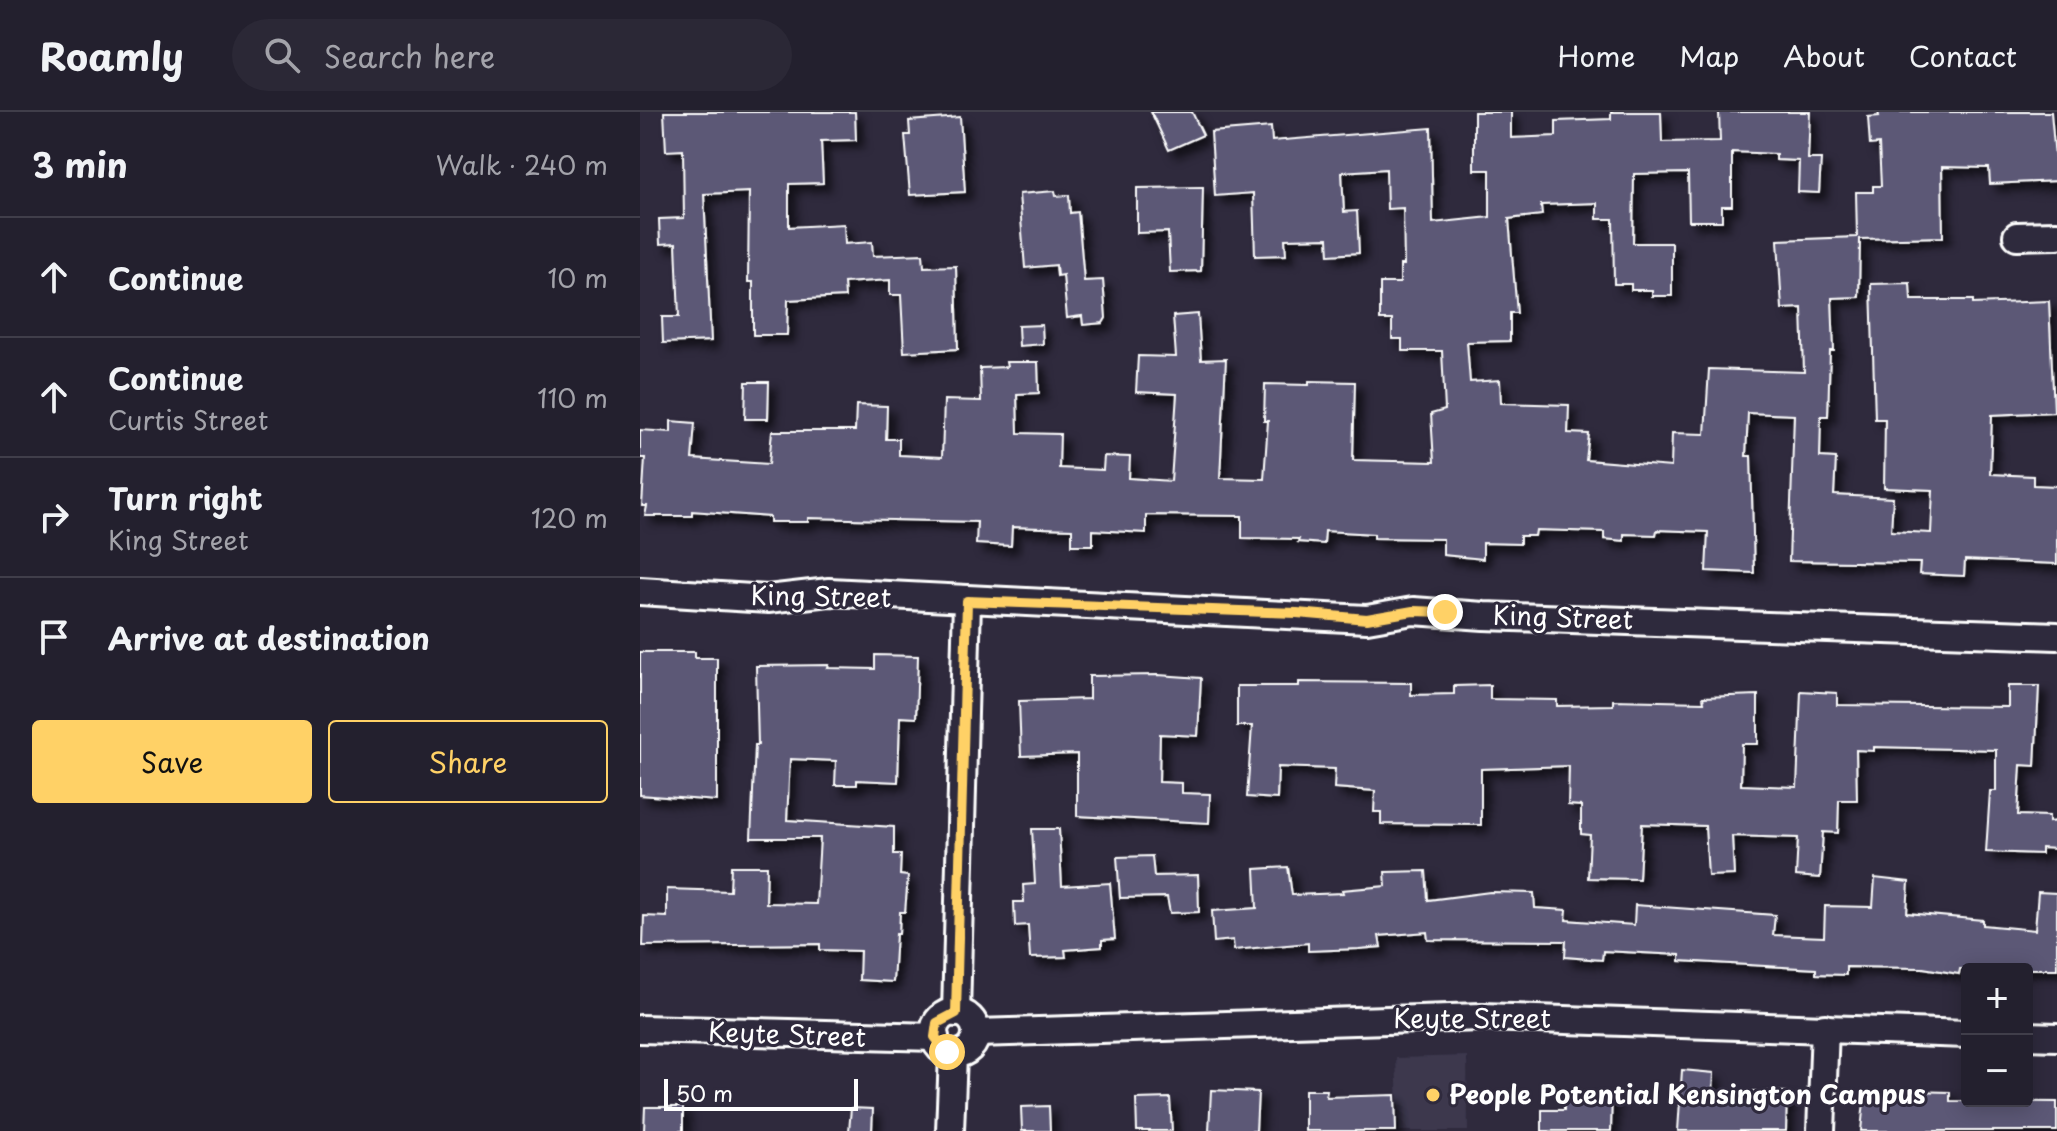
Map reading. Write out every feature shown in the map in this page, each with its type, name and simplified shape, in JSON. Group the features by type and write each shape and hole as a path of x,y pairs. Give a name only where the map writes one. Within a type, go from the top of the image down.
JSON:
{"street":[{"path":"2017,236 2057,235"},
{"name":"King Street","path":"640,591 768,599 829,592 967,601 1297,613 1367,619 1426,610 1484,616 2057,636"},
{"path":"956,1013 967,601"},
{"path":"944,1045 967,1051 976,1033 970,1019 956,1013"},
{"path":"950,1131 944,1045 937,1023 956,1013"},
{"name":"Keyte Street","path":"976,1033 1482,1017 1961,1034"},
{"path":"1821,1131 1825,1028"},
{"name":"Keyte Street","path":"640,1029 944,1045"},
{"path":"2033,1036 2057,1037"}],"shaded area":[{"name":"People Potential Kensington Campus","path":"1467,1056 1468,1131 1399,1131 1396,1058"}],"building":[{"path":"664,112 855,112 856,140 821,141 823,183 789,184 789,227 844,224 845,244 872,242 873,256 923,254 924,267 956,266 958,349 904,352 901,295 890,295 890,280 844,283 845,297 788,300 787,335 753,335 753,282 748,282 749,192 704,194 711,341 663,343 662,317 679,317 676,243 660,244 659,219 684,218 683,150 666,151"},
{"path":"1151,112 1192,112 1203,135 1169,150"},
{"path":"1474,112 1511,112 1511,138 1556,136 1556,121 1611,119 1611,112 1661,112 1662,142 1720,141 1719,112 1810,112 1808,159 1821,159 1819,193 1798,192 1799,161 1776,160 1776,154 1732,152 1732,206 1722,206 1722,221 1689,221 1688,173 1634,174 1633,243 1672,243 1672,296 1652,296 1652,290 1631,290 1631,284 1614,284 1613,219 1597,219 1597,203 1541,205 1542,215 1509,219 1517,313 1510,313 1510,341 1467,342 1470,382 1500,380 1501,403 1569,405 1568,433 1589,434 1586,460 1671,467 1672,433 1705,434 1709,369 1804,372 1802,308 1782,309 1778,240 1857,237 1856,192 1873,192 1873,186 1881,186 1879,144 1870,145 1868,117 1879,116 1878,112 2051,112 2057,181 1990,184 1989,168 1942,167 1943,237 1860,239 1859,297 1832,298 1834,351 1830,351 1828,416 1821,416 1820,457 1836,458 1834,495 1893,498 1891,531 1931,533 1933,490 1884,488 1885,419 1875,419 1871,284 1910,283 1911,300 1973,300 1973,304 2049,301 2054,412 1992,415 1990,474 2033,476 2033,485 2057,486 2057,564 1965,560 1964,576 1919,574 1920,563 1789,561 1794,415 1748,413 1746,456 1751,456 1754,573 1706,571 1708,532 1657,530 1656,535 1624,534 1624,541 1604,539 1604,532 1536,530 1535,536 1520,536 1520,544 1483,543 1483,559 1443,555 1443,539 1374,538 1374,534 1325,531 1324,544 1298,542 1299,539 1242,538 1242,516 1146,515 1146,533 1093,530 1093,545 1072,545 1072,529 1012,527 1011,546 976,544 977,522 808,518 808,522 770,522 770,517 692,511 692,516 645,516 647,506 642,506 645,458 640,458 640,430 671,432 671,421 695,423 692,459 769,464 772,431 855,431 856,405 887,406 886,439 899,439 899,455 942,457 944,400 981,401 980,368 1007,367 1006,362 1038,362 1039,393 1017,394 1018,433 1060,434 1059,468 1103,470 1104,456 1130,457 1129,478 1171,481 1177,394 1136,392 1138,356 1176,357 1173,316 1198,314 1201,360 1226,359 1220,478 1264,479 1268,421 1264,421 1265,384 1355,382 1353,460 1434,462 1431,414 1445,410 1442,351 1402,351 1402,339 1392,339 1392,320 1380,320 1380,283 1400,283 1400,265 1404,265 1403,208 1387,209 1386,169 1342,172 1344,212 1357,211 1359,253 1329,255 1328,238 1285,239 1286,255 1255,256 1253,193 1215,196 1211,132 1271,127 1272,141 1431,128 1433,223 1490,217 1490,170 1474,170"},
{"path":"960,117 965,192 910,195 905,135 910,135 909,121"},
{"path":"1203,187 1201,271 1170,272 1168,232 1137,233 1137,188"},
{"path":"1055,191 1056,196 1069,195 1070,213 1078,212 1084,281 1103,280 1106,318 1103,323 1083,325 1082,316 1067,318 1063,275 1057,276 1056,265 1025,268 1019,194"},
{"path":"1042,325 1043,344 1019,346 1018,326"},
{"path":"746,382 769,382 768,419 745,419"},
{"path":"640,652 695,652 695,658 717,658 717,801 640,795"},
{"path":"875,655 918,656 916,718 900,717 898,782 857,780 857,785 835,785 836,761 790,759 787,820 894,827 894,854 901,854 900,875 908,876 905,912 900,912 899,934 896,934 893,982 859,980 860,951 820,950 820,944 643,946 644,916 667,917 667,889 730,891 731,866 767,866 766,903 816,904 820,838 751,838 755,745 758,745 756,666 829,665 828,668 875,669"},
{"path":"1089,676 1201,678 1198,736 1160,734 1159,782 1182,783 1182,793 1210,794 1209,823 1077,816 1077,754 1021,756 1019,701 1089,699"},
{"path":"1299,682 1411,683 1411,695 1454,694 1454,686 1490,685 1490,699 1557,700 1557,706 1613,705 1613,700 1704,702 1703,697 1758,695 1758,744 1742,744 1741,785 1797,787 1801,691 1837,693 1837,705 2008,707 2008,686 2039,686 2035,766 2021,765 2018,815 2049,816 2049,822 2057,821 2057,849 2041,848 2041,854 1986,852 1990,791 1996,791 1996,750 1874,747 1874,751 1856,750 1857,800 1839,800 1838,833 1823,832 1820,878 1796,876 1798,838 1732,836 1734,875 1708,876 1705,826 1642,824 1639,879 1588,878 1590,835 1581,834 1581,806 1568,805 1569,766 1481,769 1481,825 1381,824 1381,812 1374,812 1375,791 1334,788 1335,769 1278,767 1277,799 1247,797 1252,726 1237,726 1237,686 1299,686"},
{"path":"1032,829 1059,829 1062,886 1110,883 1115,939 1102,940 1102,947 1065,950 1066,957 1030,958 1028,925 1015,926 1014,902 1024,902 1023,885 1035,884"},
{"path":"1152,856 1154,876 1198,875 1199,912 1170,913 1167,897 1120,898 1117,857"},
{"path":"1288,867 1292,895 1343,893 1342,890 1386,886 1385,872 1426,871 1428,900 1490,892 1534,893 1535,908 1567,910 1566,920 1634,925 1635,905 1775,915 1773,935 1824,937 1825,906 1873,907 1875,878 1909,882 1907,913 1983,920 1983,925 2035,930 2038,892 2057,893 2057,969 2033,969 2033,963 1961,963 1959,974 1923,968 1846,967 1846,975 1816,974 1816,969 1680,961 1680,955 1603,951 1602,960 1565,957 1566,941 1428,940 1427,932 1379,936 1381,947 1359,949 1308,951 1308,943 1234,950 1233,940 1214,942 1212,911 1257,908 1255,869"},
{"path":"1682,1070 1714,1073 1713,1093 1752,1095 1752,1091 1787,1092 1786,1131 1678,1131"},
{"path":"1211,1090 1258,1092 1256,1131 1209,1131"},
{"path":"1305,1090 1327,1090 1326,1097 1395,1095 1396,1131 1305,1131"},
{"path":"1865,1091 1912,1095 1912,1091 1950,1092 1950,1101 1961,1101 1961,1107 2033,1107 2033,1102 2057,1102 2057,1131 1861,1131"},
{"path":"1564,1092 1612,1093 1611,1131 1542,1131 1542,1110 1564,1110"},
{"path":"1170,1098 1172,1131 1137,1131 1136,1099"},
{"path":"1049,1106 1050,1131 1022,1131 1021,1107"},
{"path":"645,1107 683,1107 683,1131 644,1131"},
{"path":"851,1108 873,1109 872,1131 849,1131"}],"place":[{"name":"People Potential Kensington Campus","path":"1433,1095"}],"route":[{"path":"947,1052 937,1043 935,1029 942,1017 956,1013 967,601 1327,614 1367,619 1413,611 1445,612"}]}
